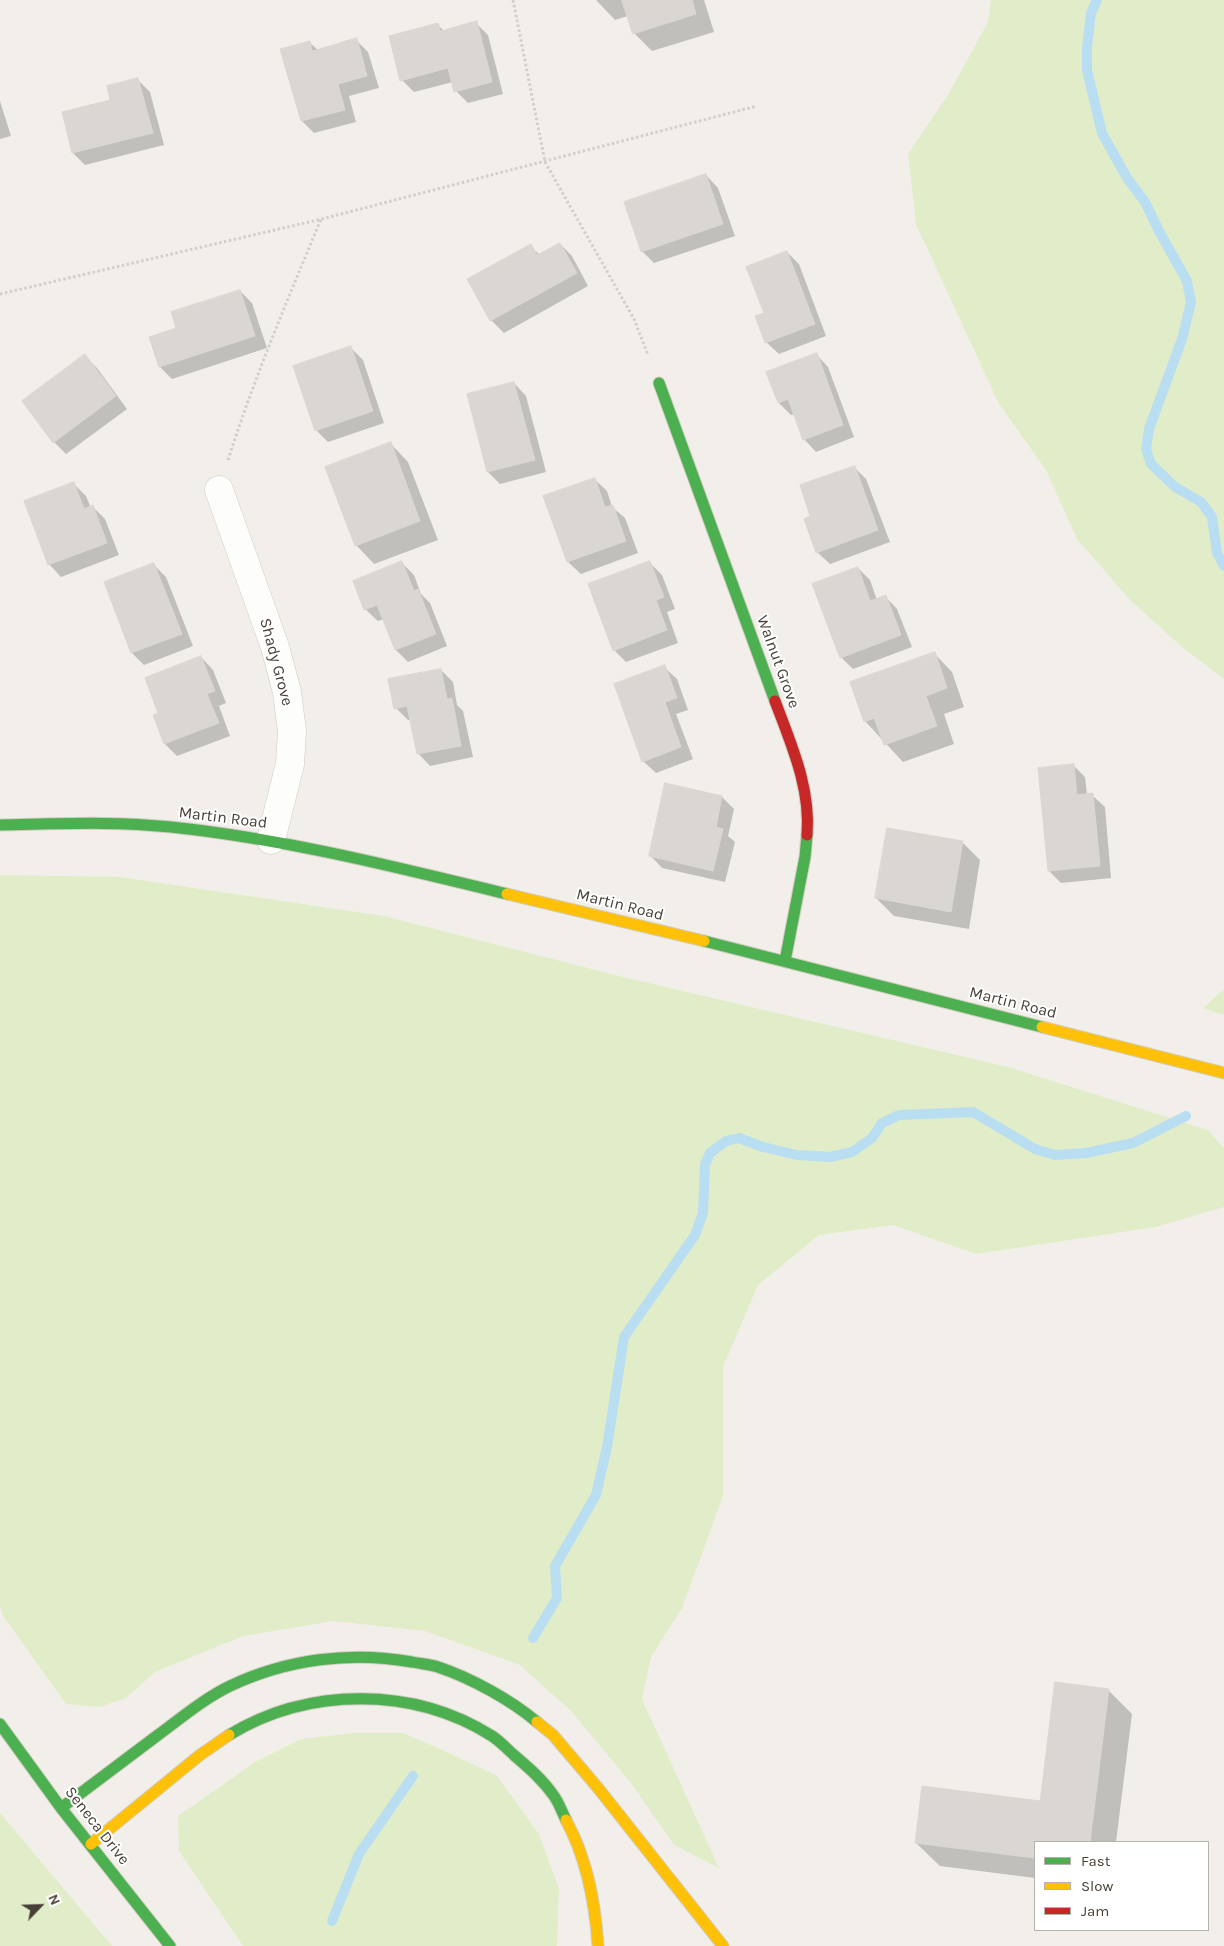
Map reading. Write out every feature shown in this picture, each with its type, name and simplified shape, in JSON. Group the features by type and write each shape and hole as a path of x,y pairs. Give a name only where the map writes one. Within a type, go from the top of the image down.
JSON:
{"main road":[{"name":"Walnut Grove","path":"660,383 794,753 804,788 808,822 805,857 785,961"},
{"name":"Martin Road","path":"0,825 107,824 170,827 271,840 404,869 785,961 1224,1073"},
{"path":"61,1808 187,1713 230,1686 269,1672 309,1661 354,1656 395,1659 438,1667 483,1687 520,1708 553,1735 598,1788 723,1946"},
{"path":"91,1844 210,1747 249,1723 316,1701 386,1698 421,1704 461,1719 493,1737 525,1764 552,1793 573,1831 589,1872 597,1910 598,1946"},
{"name":"Seneca Drive","path":"0,1724 61,1808 170,1946"}],"street":[{"name":"Shady Grove","path":"219,490 275,647 287,692 292,731 290,764 271,840"}],"path":[{"path":"513,0 545,162 634,319 660,383"},
{"path":"0,294 322,219 756,106"},
{"path":"219,490 238,428 278,323 322,219"}],"green space":[{"path":"991,0 1224,0 1224,679 1182,647 1130,600 1077,539 1046,470 999,404 916,224 908,154 948,95 988,22"},
{"path":"0,875 119,877 384,916 627,978 1008,1067 1208,1130 1224,1148 1224,1207 1156,1227 976,1254 893,1225 819,1235 758,1285 723,1367 723,1496 682,1608 651,1657 642,1699 719,1868 674,1845 631,1783 571,1711 520,1665 425,1631 334,1621 243,1636 155,1672 126,1698 100,1707 66,1704 3,1616 0,1606"},
{"path":"1224,989 1224,1015 1203,1008"},
{"path":"354,1733 403,1733 497,1776 539,1834 559,1889 557,1946 243,1946 179,1851 178,1816 255,1762 301,1739"},
{"path":"0,1813 112,1946 0,1946"}],"building":[{"path":"622,0 692,0 696,14 633,34"},
{"path":"477,21 492,82 454,92 448,68 400,81 389,36 438,23 440,31"},
{"path":"357,38 367,76 338,84 345,110 301,121 280,49 310,41 312,51"},
{"path":"138,78 153,133 72,153 62,112 110,100 107,86"},
{"path":"706,174 723,224 641,252 624,202"},
{"path":"560,243 577,273 490,321 467,279 531,244 537,255"},
{"path":"787,251 815,324 765,343 755,316 764,313 746,267"},
{"path":"240,290 255,336 159,367 149,337 176,328 171,312"},
{"path":"351,346 373,411 315,431 293,366"},
{"path":"817,353 843,425 803,440 788,399 778,403 766,372"},
{"path":"85,354 116,396 53,443 22,401"},
{"path":"514,382 535,460 487,472 467,394"},
{"path":"391,442 420,521 355,546 325,467"},
{"path":"855,466 878,530 816,553 804,519 810,516 800,485"},
{"path":"595,478 605,507 613,505 626,541 567,562 543,496"},
{"path":"74,482 84,509 93,505 107,543 48,565 24,501"},
{"path":"402,561 414,591 418,589 436,634 395,650 377,605 364,610 353,581"},
{"path":"650,561 664,597 656,600 667,630 613,651 588,584"},
{"path":"154,563 182,634 131,653 104,582"},
{"path":"858,567 870,601 886,595 901,635 840,658 812,584"},
{"path":"935,652 947,688 926,696 937,726 884,745 874,718 864,722 850,682"},
{"path":"201,656 215,691 207,694 219,723 164,744 153,715 158,713 145,678"},
{"path":"665,665 677,698 665,702 681,747 642,762 614,684"},
{"path":"441,669 447,699 452,698 461,746 417,754 407,706 394,709 388,679"},
{"path":"1074,764 1077,795 1093,793 1100,866 1048,871 1038,768"},
{"path":"665,783 722,796 716,827 723,829 713,871 649,856"},
{"path":"887,828 963,841 951,912 875,898"},
{"path":"1055,1682 1109,1689 1090,1841 1034,1841 1034,1858 915,1843 922,1786 1040,1801"}],"waterway":[{"path":"1097,0 1091,13 1087,47 1087,70 1102,133 1127,178 1145,202 1187,281 1191,302 1182,339 1149,429 1146,449 1151,464 1175,487 1201,502 1212,517 1217,553 1224,566"},
{"path":"533,1638 557,1598 555,1566 596,1495 607,1447 624,1337 695,1235 703,1213 705,1165 710,1153 726,1141 739,1138 763,1147 797,1155 830,1157 852,1152 872,1138 882,1123 899,1115 973,1112 1035,1149 1055,1155 1086,1153 1133,1143 1186,1116"},
{"path":"332,1921 359,1854 413,1776"}],"traffic: fast":[{"path":"659,383 775,701"},
{"path":"0,825 128,824 214,832 298,846 507,894"},
{"path":"785,961 805,857 807,835"},
{"path":"704,941 1042,1027"},
{"path":"61,1808 211,1696 252,1677 274,1669 297,1664 320,1660 366,1657 432,1665 464,1677 490,1690 537,1722"},
{"path":"229,1735 260,1719 292,1708 326,1701 360,1699 395,1701 429,1708 461,1720 498,1740 545,1785 556,1799 566,1820"},
{"path":"0,1724 61,1808 170,1946"}],"traffic: slow":[{"path":"507,894 704,941"},
{"path":"1042,1027 1224,1073"},
{"path":"537,1722 553,1735 598,1788 723,1946"},
{"path":"91,1844 200,1755 229,1735"},
{"path":"566,1820 585,1865 595,1913 598,1946"}],"traffic: jam":[{"path":"775,701 803,783 806,800 807,835"}]}
